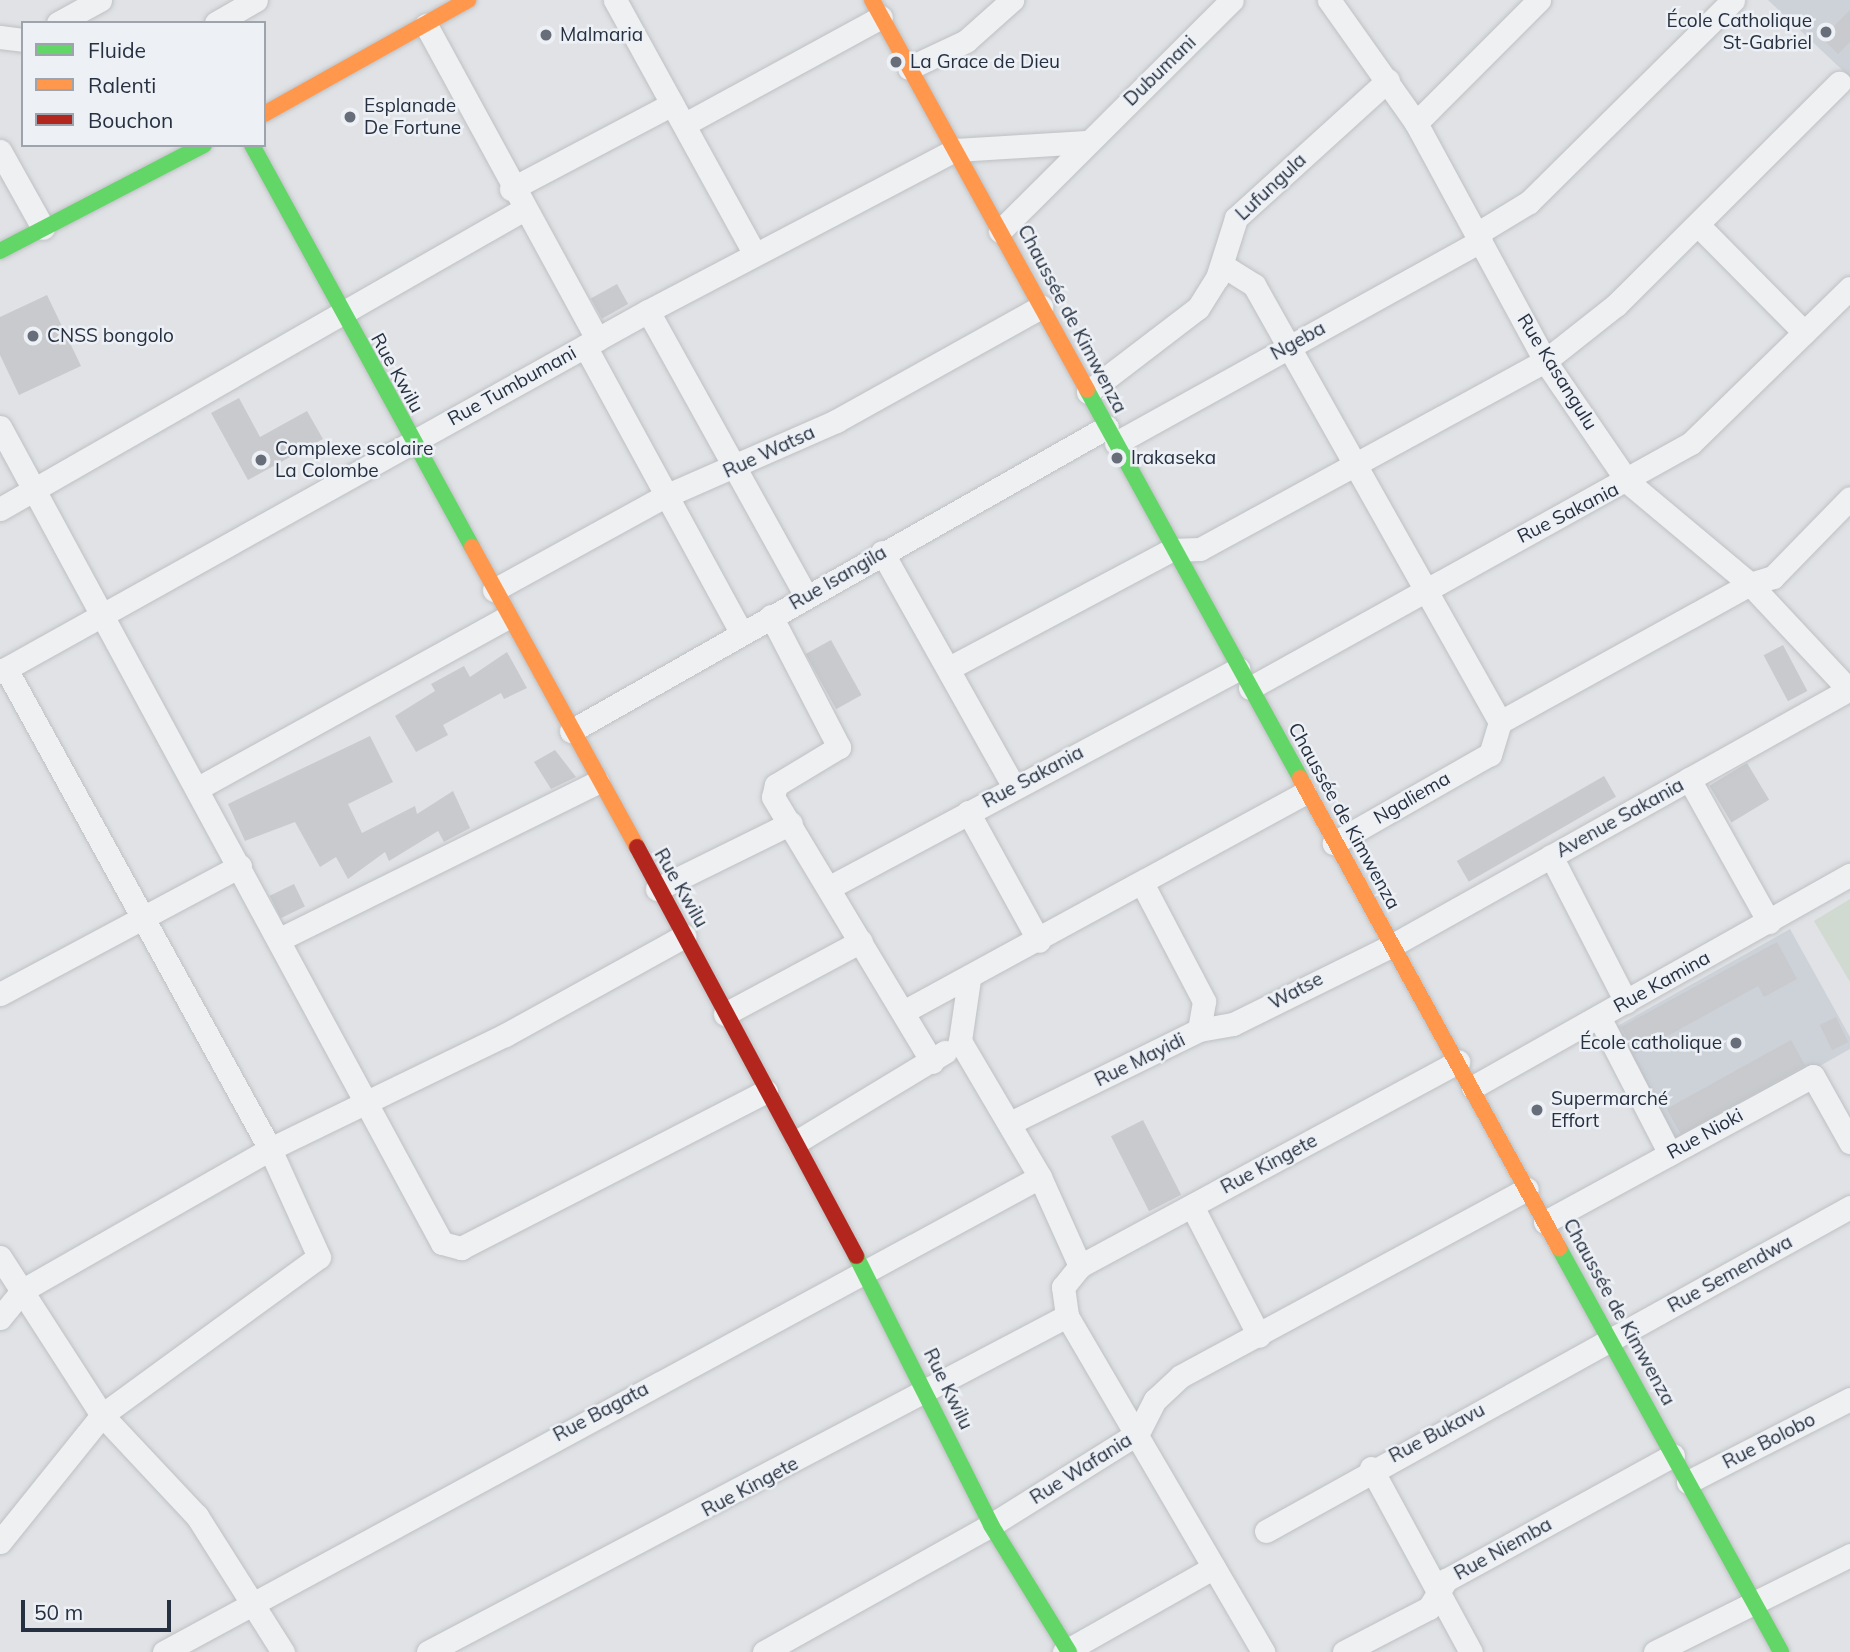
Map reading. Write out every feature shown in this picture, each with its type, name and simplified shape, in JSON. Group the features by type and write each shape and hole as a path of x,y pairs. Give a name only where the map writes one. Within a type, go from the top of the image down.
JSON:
{"street":[{"path":"62,21 100,0"},
{"path":"219,21 256,0"},
{"path":"266,113 468,0"},
{"path":"615,0 754,253"},
{"path":"909,68 966,41 1012,0"},
{"name":"Dubumani","path":"1000,231 1232,0"},
{"path":"1416,123 1539,0"},
{"name":"Ngeba","path":"1111,435 1289,346 1479,237 1529,202 1733,0"},
{"name":"Rue Kasangulu","path":"1339,4 1416,123 1545,361 1628,482 1750,584 1850,690"},
{"path":"685,124 876,8"},
{"name":"Chaussée de Kimwenza","path":"876,8 1088,392 1171,550 1244,678 1304,793 1472,1087 1781,1652"},
{"path":"426,25 591,342 663,497 740,632"},
{"path":"0,37 21,40"},
{"name":"Lufungula","path":"1088,392 1185,320 1222,265 1228,230 1237,218 1388,80"},
{"path":"951,667 1171,550 1200,549 1357,460 1545,361 1698,225 1839,83"},
{"path":"511,189 672,104"},
{"path":"955,150 1087,142"},
{"path":"0,251 200,147"},
{"name":"Rue Kwilu","path":"254,147 410,442 866,1269 991,1525 1067,1651"},
{"name":"Rue Tumbumani","path":"3,671 102,619 410,442 591,342 754,253 955,150"},
{"path":"0,151 43,228"},
{"path":"0,509 34,487 524,209"},
{"path":"1698,225 1804,332"},
{"path":"1222,265 1254,285 1357,460 1500,722 1750,584 1773,578 1850,498"},
{"name":"Rue Sakania","path":"830,887 1014,787 1244,678 1628,482 1707,429 1804,332 1847,297"},
{"name":"Rue Watsa","path":"494,590 663,497 734,469 836,421 1041,307"},
{"path":"648,311 806,596"},
{"path":"0,427 102,619 282,938 367,1102 450,1249 766,1091"},
{"name":"Rue Isangila","path":"571,731 882,552 1111,435"},
{"path":"882,552 951,667 1014,787"},
{"path":"771,616 839,747 776,785 773,797 830,887 932,1062"},
{"path":"198,788 506,618"},
{"path":"0,1542 102,1415 319,1257 270,1149 142,914 3,671"},
{"name":"Avenue Sakania","path":"1391,946 1850,690"},
{"name":"Ngaliema","path":"1334,842 1490,754 1500,722"},
{"path":"1689,779 1769,922"},
{"path":"282,938 597,782"},
{"path":"902,1012 1143,885 1304,793"},
{"path":"968,812 1039,941"},
{"path":"657,889 791,823"},
{"path":"1551,856 1626,1002"},
{"path":"0,994 142,914 240,866"},
{"name":"Rue Kamina","path":"1472,1087 1850,875"},
{"name":"Rue Mayidi","path":"1010,1123 1199,1030 1204,1001 1143,885"},
{"path":"0,1318 23,1290 270,1149 367,1102 684,936"},
{"path":"725,1013 861,942"},
{"name":"Watse","path":"1199,1030 1233,1024 1391,946"},
{"path":"969,979 960,1041 1041,1177 1080,1266 1063,1287 1068,1316 1139,1433 1263,1652"},
{"path":"1599,1017 1670,1154"},
{"path":"797,1141 932,1062 960,1041"},
{"name":"Rue Kingete","path":"1080,1266 1458,1062"},
{"name":"Rue Nioki","path":"1545,1222 1813,1076 1847,1131"},
{"name":"Rue Bagata","path":"164,1652 252,1601 1041,1177"},
{"name":"Rue Wafania","path":"764,1652 991,1525 1139,1433 1155,1400 1181,1376 1527,1189"},
{"path":"1192,1206 1259,1336"},
{"name":"Rue Semendwa","path":"1610,1340 1850,1207"},
{"path":"0,1257 102,1415 197,1516 284,1652"},
{"name":"Rue Kingete","path":"428,1652 928,1394 1068,1316"},
{"name":"Rue Bukavu","path":"1266,1531 1371,1468 1610,1340"},
{"name":"Rue Bolobo","path":"1688,1482 1850,1399"},
{"name":"Rue Niemba","path":"1344,1652 1429,1608 1437,1591 1673,1455"},
{"path":"1371,1468 1471,1652"},
{"path":"1655,1652 1850,1555"},
{"path":"1067,1651 1214,1567"}],"shaded area":[{"name":"École Catholique St-Gabriel","path":"1768,0 1850,0 1850,77 1837,65"},
{"path":"1850,899 1850,982 1814,921"},
{"name":"École catholique","path":"1790,929 1850,1037 1850,1049 1679,1145 1614,1028"}],"building":[{"path":"1850,10 1850,42 1838,54 1822,38"},
{"path":"617,284 628,304 602,319 591,299"},
{"name":"CNSS bongolo","path":"47,295 81,366 19,395 0,355 0,317"},
{"name":"Complexe scolaire La Colombe","path":"239,398 260,437 307,411 323,439 248,480 211,413"},
{"path":"831,640 862,695 836,709 806,654"},
{"path":"1783,645 1807,691 1788,701 1764,655"},
{"path":"507,652 527,688 504,699 501,693 443,725 448,735 416,752 395,716 435,691 431,684 464,666 470,677"},
{"path":"370,736 393,782 348,804 362,833 415,806 417,814 453,791 470,828 444,842 438,831 389,861 385,852 348,879 336,857 320,867 295,822 245,841 228,804"},
{"path":"555,750 576,777 551,789 534,762"},
{"path":"1747,763 1769,800 1731,823 1709,786"},
{"path":"1604,776 1616,797 1469,882 1457,861"},
{"path":"294,884 305,906 281,918 270,896"},
{"path":"1777,942 1797,979 1764,997 1758,986 1635,1054 1621,1027"},
{"path":"1836,1017 1848,1042 1832,1050 1820,1025"},
{"path":"1791,1040 1805,1065 1681,1134 1667,1109"},
{"path":"1143,1120 1181,1195 1149,1211 1111,1136"}],"traffic: fast":[{"path":"0,251 200,147"},
{"path":"253,147 472,547"},
{"path":"1087,390 1300,778"},
{"path":"1559,1248 1781,1652"},
{"path":"856,1256 991,1525 1069,1652"}],"traffic: slow":[{"path":"266,113 468,0"},
{"path":"872,0 1087,390"},
{"path":"472,547 637,847"},
{"path":"1300,778 1559,1248"}],"traffic: jam":[{"path":"637,847 856,1256"}],"place":[{"name":"École Catholique St-Gabriel","path":"1826,32"},
{"name":"Malmaria","path":"546,35"},
{"name":"La Grace de Dieu","path":"896,62"},
{"name":"Esplanade De Fortune","path":"350,117"},
{"name":"CNSS bongolo","path":"33,336"},
{"name":"Irakaseka","path":"1117,458"},
{"name":"Complexe scolaire La Colombe","path":"261,460"},
{"name":"École catholique","path":"1736,1043"},
{"name":"Supermarché Effort","path":"1537,1110"}]}
